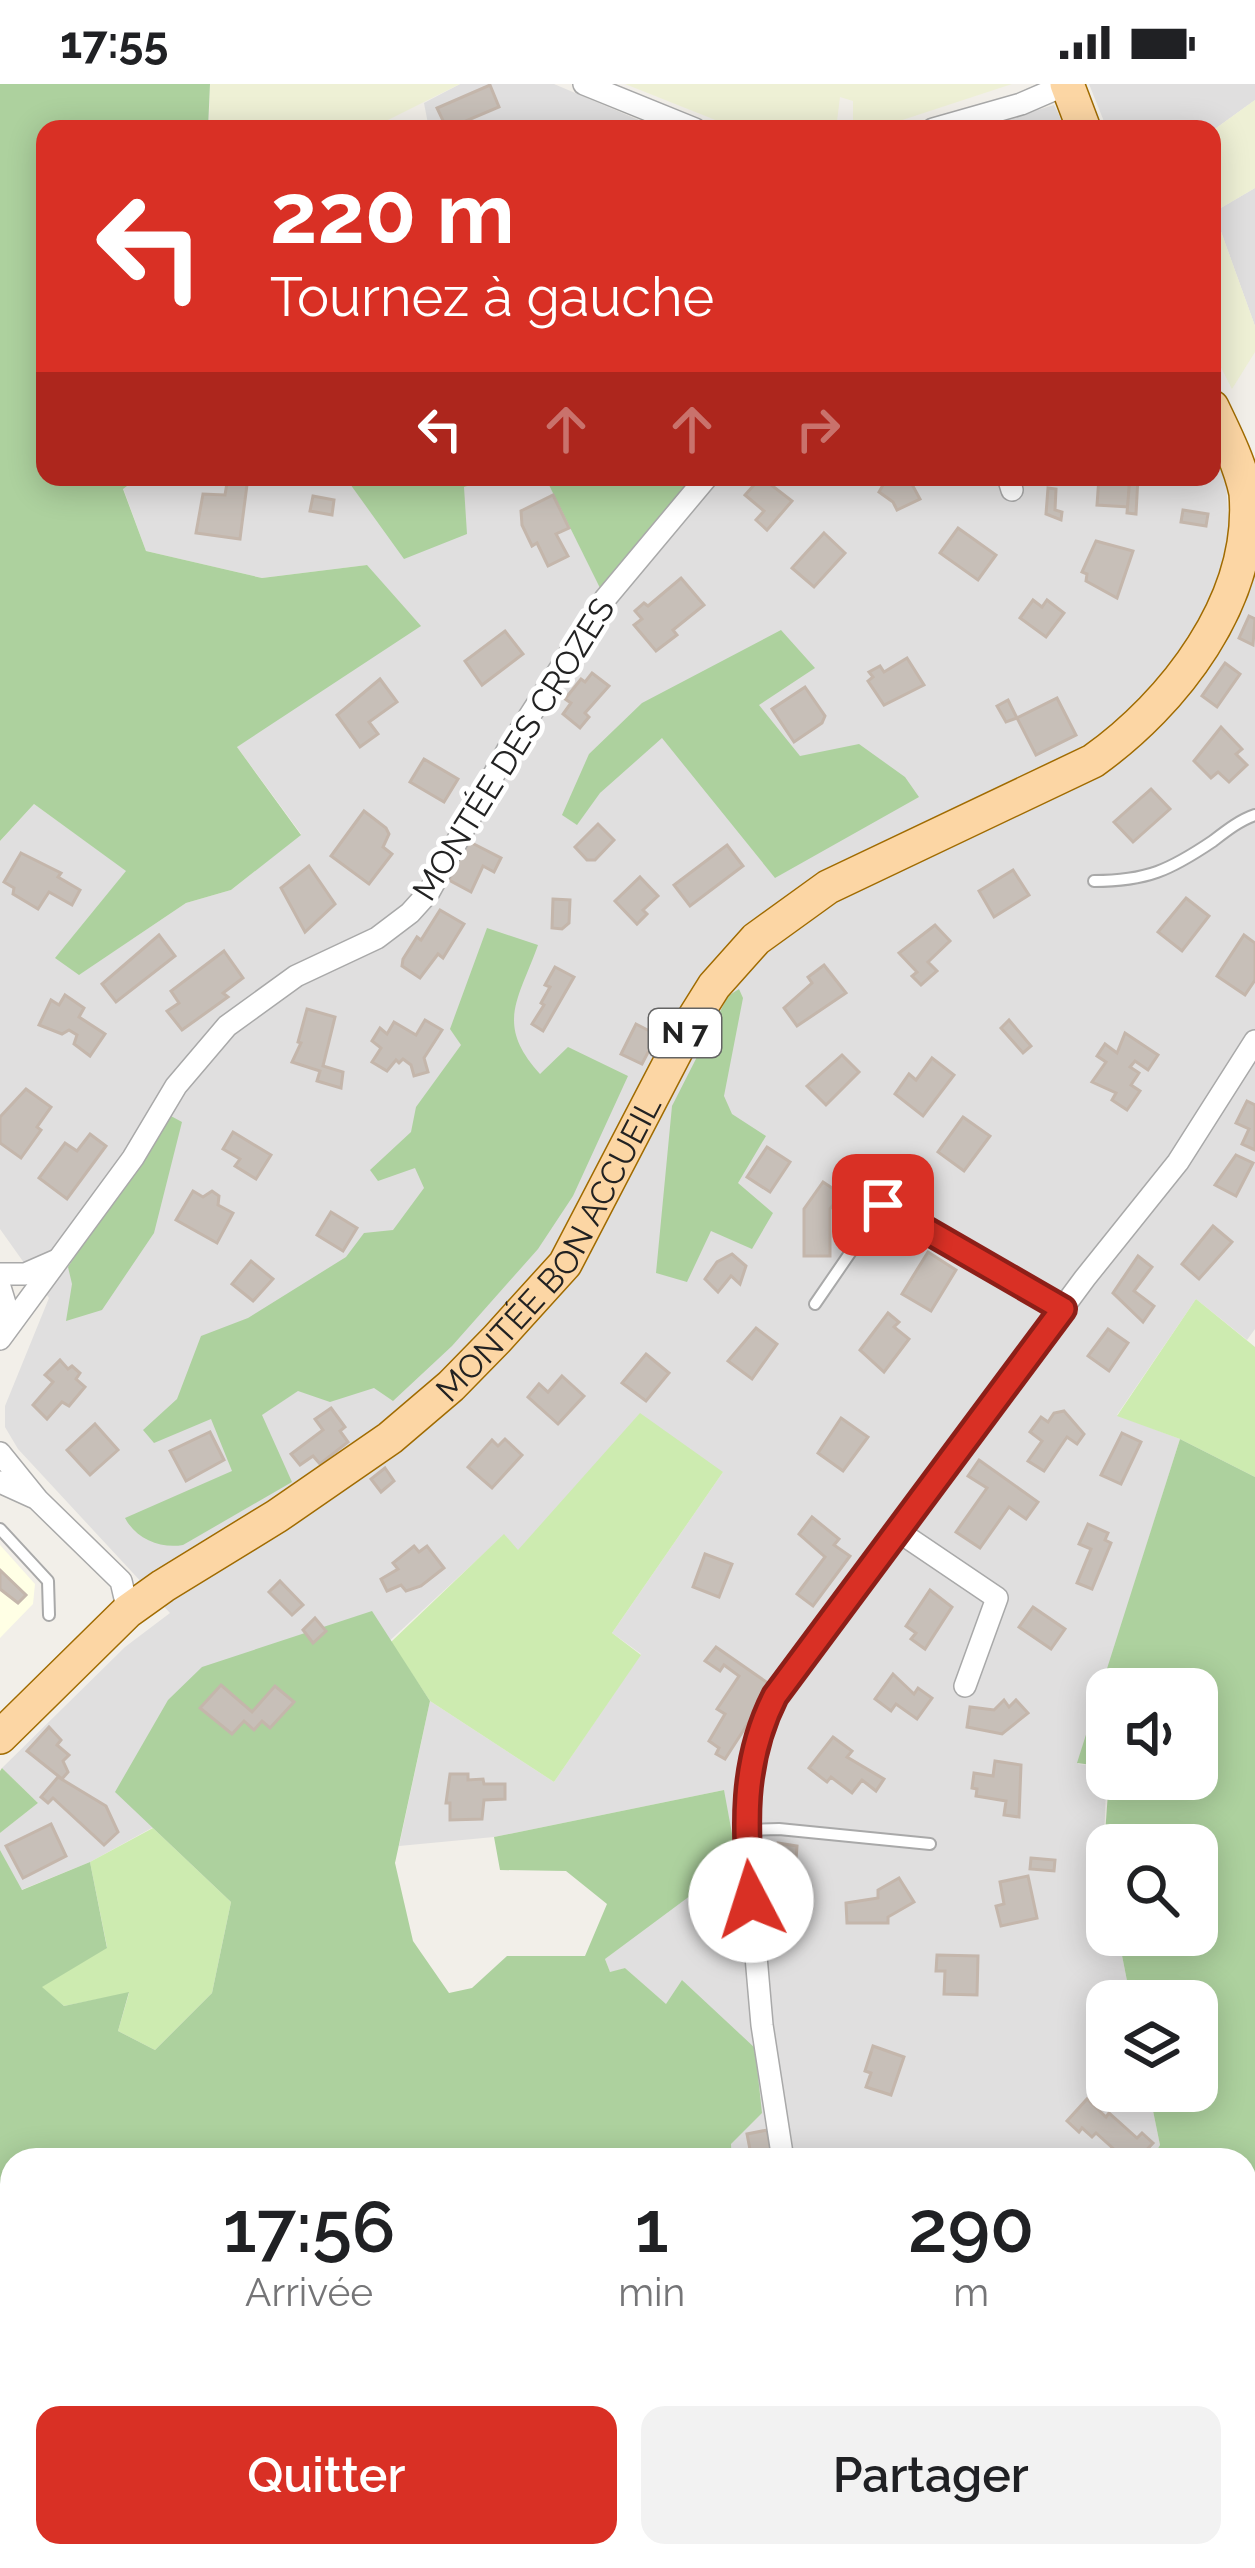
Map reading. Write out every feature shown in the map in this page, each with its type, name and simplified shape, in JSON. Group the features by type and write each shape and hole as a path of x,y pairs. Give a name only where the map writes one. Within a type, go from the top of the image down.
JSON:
{"main road":[{"path":"1067,84 1081,120"},
{"name":"MONTÉE BON ACCUEIL","path":"0,1737 128,1611 390,1438 497,1340 565,1264 689,1026 714,986 756,939 828,887 1093,761 1152,714 1196,664 1232,600 1246,545 1251,495 1221,427"}],"street":[{"path":"584,84 672,120"},
{"path":"970,120 1067,84"},
{"name":"MONTÉE DES CROZES","path":"6,1331 133,1158 176,1086 227,1026 296,976 377,938 429,892 507,751 596,612 699,486"},
{"path":"781,2148 762,2025 745,1829 748,1780 765,1715 1063,1309 1178,1162 1255,1041"},
{"path":"0,1274 26,1274 63,1257"},
{"name":"MONTÉE DES CROZES","path":"0,1287 6,1331"},
{"path":"0,1453 38,1500 110,1567 123,1585 128,1611"},
{"path":"0,1482 38,1500"},
{"path":"898,1531 997,1598 965,1686"}],"lane":[{"path":"1094,881 1134,881 1156,874 1255,815"},
{"path":"815,1304 883,1205 1063,1309"},
{"path":"0,1529 48,1581 50,1615"},
{"path":"745,1829 930,1844"}],"shaded area":[{"path":"210,84 460,84 388,120 209,120"},
{"path":"460,84 554,84 639,120 427,120 424,103"},
{"path":"625,84 1012,84 902,120 853,120 853,101 840,97 837,120 715,120"},
{"path":"1089,84 1255,84 1255,100 1221,125 1221,120 1103,120"},
{"path":"1255,100 1255,188 1221,208 1221,125"},
{"path":"1054,105 1062,120 1004,120"},
{"path":"1255,188 1255,326 1221,231 1221,208"},
{"path":"1221,231 1255,326 1255,352 1232,389 1221,368"},
{"path":"1221,466 1230,543 1255,545 1255,1329 1247,1340 1196,1299 1117,1415 1180,1439 1108,1668 1086,1668 1086,1739 1078,1764 1086,1765 1086,1800 1106,1800 1105,1824 1086,1824 1086,1956 1122,1956 1127,1980 1086,1980 1086,2112 1153,2112 1158,2148 731,2148 683,1980 666,2005 625,1968 610,1973 605,1959 646,1927 724,1790 494,1837 399,1846 430,1701 554,1782 641,1654 612,1633 723,1472 517,1551 504,1535 239,1780 90,1862 21,1890 0,1850 0,1833 38,1803 2,1768 125,1647 170,1613 18,1449 5,1427 5,1406 49,1298 0,1229 0,841 34,804 127,871 56,958 80,974 186,903 231,890 301,834 237,747 367,565 262,578 146,551 123,488 352,486 405,558 464,487 550,486 610,606 713,486 1221,486"},
{"path":"0,1545 35,1584 33,1604 0,1638"}],"green space":[{"path":"0,84 210,84 208,120 36,120 36,486 127,486 123,489 146,551 262,578 367,565 421,626 237,747 301,835 231,890 186,903 79,975 55,958 126,871 34,804 0,841"},
{"path":"351,486 467,486 467,534 404,559"},
{"path":"549,486 690,486 601,590"},
{"path":"781,630 815,668 759,705 800,756 859,744 905,777 919,797 775,878 662,738 600,793 577,825 562,815 589,754 642,703"},
{"path":"487,928 538,945 518,997 514,1026 526,1056 540,1074 568,1047 628,1076 573,1196 538,1249 452,1346 393,1401 374,1388 330,1402 298,1391 262,1415 292,1482 183,1545 158,1544 142,1537 125,1518 232,1471 211,1419 154,1443 143,1430 177,1399 201,1336 248,1318 346,1257 364,1233 393,1230 424,1188 415,1168 378,1181 370,1170 411,1132 416,1107 461,1045 450,1029"},
{"path":"739,989 743,998 724,1096 732,1114 766,1136 738,1183 773,1213 752,1249 711,1231 687,1282 656,1273 672,1106 728,996"},
{"path":"169,1115 182,1122 154,1233 102,1310 66,1321 72,1284 68,1267"},
{"path":"1196,1299 1255,1347 1255,1477 1180,1439 1117,1416"},
{"path":"640,1413 723,1472 612,1633 641,1655 554,1782 430,1701 391,1642 504,1534 518,1550"},
{"path":"1180,1439 1255,1477 1255,2148 1158,2148 1153,2112 1218,2112 1218,1980 1127,1980 1122,1956 1218,1956 1218,1824 1106,1824 1107,1800 1218,1800 1218,1668 1107,1668"},
{"path":"372,1611 430,1701 395,1863 413,1941 449,1993 472,1988 507,1956 585,1956 607,1904 566,1871 500,1870 494,1837 724,1790 737,1861 605,1959 610,1972 625,1968 666,2004 682,1980 755,2048 762,2113 731,2148 0,2148 0,1850 22,1890 90,1862 107,1948 42,1987 64,2006 129,1992 118,2031 155,2050 212,1993 231,1902 115,1792 168,1700 202,1667"},
{"path":"1086,1735 1086,1764 1077,1763"},
{"path":"2,1768 38,1803 0,1833 0,1771"},
{"path":"153,1828 231,1902 212,1993 155,2050 118,2031 129,1993 64,2006 41,1987 107,1947 90,1862"}],"building":[{"path":"490,85 499,107 468,120 443,120 437,108"},
{"path":"226,486 247,486 240,539 196,533 203,494 225,495"},
{"path":"753,486 773,486 792,501 767,530 756,520 764,511 745,495"},
{"path":"882,486 913,486 920,499 897,510 879,492"},
{"path":"1098,486 1129,486 1128,507 1097,505"},
{"path":"1129,486 1138,486 1136,514 1127,513"},
{"path":"1048,488 1056,489 1055,510 1062,512 1061,520 1046,514"},
{"path":"553,495 569,528 556,534 568,556 548,566 537,543 532,546 521,511"},
{"path":"313,496 334,500 332,515 310,511"},
{"path":"1183,510 1208,514 1206,526 1181,522"},
{"path":"958,528 996,555 978,580 940,553"},
{"path":"824,533 845,553 814,587 792,568"},
{"path":"1096,541 1133,551 1117,598 1086,581 1087,574 1082,572"},
{"path":"681,578 704,605 656,651 634,625 642,619 635,611"},
{"path":"1033,600 1042,607 1047,600 1064,613 1046,637 1020,618"},
{"path":"1249,616 1255,619 1253,645 1239,638"},
{"path":"505,631 523,654 482,685 465,661"},
{"path":"907,658 924,685 884,705 868,681 873,677 869,672 880,666 884,672"},
{"path":"1225,663 1240,674 1217,707 1202,696"},
{"path":"592,673 609,686 585,713 589,717 580,728 563,714 571,703 565,699"},
{"path":"380,679 397,702 369,722 378,734 360,747 337,715"},
{"path":"805,687 825,716 794,742 772,709"},
{"path":"1057,698 1076,735 1036,755 1017,718"},
{"path":"1008,700 1017,718 1006,722 997,706"},
{"path":"1221,727 1242,749 1236,754 1247,765 1229,782 1218,772 1211,778 1194,761"},
{"path":"424,759 458,779 444,802 410,782"},
{"path":"1151,789 1170,809 1133,842 1114,822"},
{"path":"364,811 386,828 389,834 383,847 392,854 369,884 331,856"},
{"path":"598,824 614,840 595,860 587,860 575,847"},
{"path":"468,841 501,858 494,872 483,866 471,892 449,880"},
{"path":"727,845 743,866 690,906 674,885"},
{"path":"21,853 61,873 58,877 80,890 72,905 49,892 38,909 13,894 14,888 4,882"},
{"path":"309,866 335,904 305,932 281,888"},
{"path":"1013,870 1029,895 994,917 979,891"},
{"path":"640,877 658,896 643,910 647,914 637,924 615,901"},
{"path":"1186,898 1209,916 1182,951 1158,932"},
{"path":"553,899 570,900 569,923 562,929 552,928"},
{"path":"440,910 464,924 443,958 438,954 420,978 402,966 403,959"},
{"path":"935,925 950,941 928,962 937,971 921,985 912,976 917,972 899,953"},
{"path":"159,935 175,956 116,1002 102,984"},
{"path":"1244,935 1255,943 1255,980 1245,995 1217,976"},
{"path":"224,951 243,978 223,993 228,997 182,1030 167,1011 179,1003 171,991"},
{"path":"824,965 846,993 797,1026 784,1008"},
{"path":"555,967 574,977 543,1031 532,1024 544,1005 550,987 545,985"},
{"path":"65,995 84,1008 79,1017 105,1034 90,1056 74,1044 77,1035 69,1030 62,1034 39,1025 51,1000 59,1005"},
{"path":"307,1009 335,1017 323,1066 343,1072 341,1088 317,1081 320,1071 292,1062"},
{"path":"425,1020 442,1030 424,1058 428,1072 414,1076 403,1059 387,1071 372,1062 381,1048 372,1041 380,1028 387,1034 394,1022 416,1035"},
{"path":"1009,1020 1031,1046 1023,1053 1001,1028"},
{"path":"636,1024 657,1035 642,1064 621,1054"},
{"path":"1125,1033 1158,1055 1148,1070 1135,1061 1130,1067 1139,1073 1131,1085 1140,1091 1127,1110 1112,1100 1116,1093 1092,1082 1106,1062 1097,1056 1105,1044 1117,1053"},
{"path":"842,1055 859,1072 826,1105 807,1086"},
{"path":"932,1058 954,1075 923,1116 895,1094 909,1074 916,1080"},
{"path":"26,1089 51,1107 21,1158 0,1143 0,1117"},
{"path":"1247,1101 1255,1105 1255,1150 1242,1144 1249,1129 1236,1123"},
{"path":"963,1117 990,1136 964,1171 938,1152"},
{"path":"233,1132 271,1155 256,1179 235,1166 240,1159 223,1149"},
{"path":"90,1134 106,1146 67,1199 39,1178 65,1143 77,1151"},
{"path":"767,1147 790,1162 770,1192 747,1177"},
{"path":"1236,1155 1253,1163 1236,1196 1215,1185"},
{"path":"823,1182 841,1194 830,1209 830,1256 804,1256 804,1209"},
{"path":"193,1191 203,1197 212,1191 219,1196 218,1205 233,1213 217,1243 176,1220"},
{"path":"331,1212 357,1228 343,1251 317,1235"},
{"path":"1213,1226 1232,1242 1199,1279 1182,1264"},
{"path":"928,1252 956,1270 931,1311 902,1294"},
{"path":"732,1254 746,1266 740,1284 731,1276 718,1292 705,1279 717,1262"},
{"path":"1138,1256 1152,1267 1134,1291 1154,1306 1143,1322 1113,1293"},
{"path":"251,1261 273,1279 253,1301 232,1284"},
{"path":"888,1313 899,1322 894,1327 909,1339 884,1372 860,1350"},
{"path":"756,1328 777,1344 752,1379 728,1361"},
{"path":"1108,1329 1128,1343 1109,1371 1088,1356"},
{"path":"646,1354 669,1373 646,1401 622,1383"},
{"path":"60,1360 80,1373 76,1379 85,1387 69,1406 62,1402 47,1419 33,1405 53,1382 45,1375"},
{"path":"562,1376 584,1396 558,1424 528,1397 539,1384 548,1392"},
{"path":"331,1408 345,1427 340,1431 348,1442 320,1464 313,1456 300,1465 291,1454 323,1430 315,1419"},
{"path":"1064,1411 1084,1434 1077,1444 1067,1437 1044,1471 1028,1461 1042,1441 1030,1432 1041,1417 1048,1422 1054,1413"},
{"path":"841,1418 868,1437 843,1471 818,1453"},
{"path":"95,1424 118,1450 90,1475 67,1450"},
{"path":"210,1432 224,1460 186,1481 170,1451"},
{"path":"1122,1433 1141,1442 1121,1484 1101,1475"},
{"path":"505,1439 522,1455 492,1488 468,1467 492,1440 498,1446"},
{"path":"979,1460 1038,1502 1026,1519 1009,1507 980,1548 956,1532 987,1488 968,1476"},
{"path":"385,1468 394,1481 381,1492 371,1479"},
{"path":"812,1517 839,1539 834,1545 850,1556 813,1606 797,1594 825,1557 799,1534"},
{"path":"1088,1524 1108,1533 1105,1540 1111,1543 1092,1589 1077,1583 1091,1549 1079,1544"},
{"path":"414,1546 419,1552 427,1546 444,1568 421,1586 406,1591 401,1585 387,1591 381,1579 398,1569 393,1563"},
{"path":"705,1554 732,1564 719,1597 693,1587"},
{"path":"0,1570 26,1595 18,1603 0,1589"},
{"path":"280,1581 303,1605 292,1615 269,1592"},
{"path":"930,1590 952,1607 925,1649 911,1639 916,1633 906,1626"},
{"path":"1033,1607 1065,1629 1051,1649 1019,1627"},
{"path":"315,1618 326,1631 313,1643 303,1630"},
{"path":"716,1647 772,1686 725,1759 709,1741 725,1714 717,1709 739,1676 724,1665 720,1671 705,1661"},
{"path":"893,1674 914,1694 918,1688 932,1698 917,1719 896,1704 891,1711 875,1699"},
{"path":"221,1685 252,1712 275,1686 294,1702 270,1728 262,1721 254,1730 244,1721 232,1734 200,1708"},
{"path":"1004,1700 1009,1707 1016,1700 1028,1713 1002,1734 967,1727 970,1707 994,1710"},
{"path":"49,1727 61,1740 57,1745 69,1755 63,1761 68,1772 62,1779 27,1751"},
{"path":"833,1737 852,1751 847,1757 884,1779 876,1791 862,1780 852,1793 809,1768"},
{"path":"995,1761 1021,1765 1019,1817 1004,1815 1006,1801 976,1796 977,1789 972,1788 974,1773 993,1776"},
{"path":"450,1774 468,1774 468,1780 483,1779 484,1784 505,1784 505,1799 484,1800 482,1819 450,1820 450,1803 446,1803"},
{"path":"58,1777 106,1806 118,1832 104,1845 53,1798 48,1803 41,1797"},
{"path":"51,1824 66,1856 23,1878 6,1846"},
{"path":"778,1843 797,1846 796,1860 776,1857"},
{"path":"1031,1858 1055,1860 1054,1871 1030,1869"},
{"path":"1028,1876 1037,1918 1001,1926 996,1906 1004,1904 1000,1882"},
{"path":"899,1878 914,1902 888,1917 888,1923 847,1923 846,1903 878,1898 878,1890"},
{"path":"739,1880 746,1936 725,1937 721,1909 733,1907 727,1888"},
{"path":"937,1955 978,1956 977,1995 944,1994 945,1971 936,1971"},
{"path":"873,2046 904,2057 891,2095 866,2087 871,2073 865,2071"},
{"path":"1086,2100 1086,2112 1106,2117 1109,2113 1137,2138 1142,2133 1153,2143 1148,2148 1113,2148 1096,2133 1092,2137 1082,2128 1079,2132 1067,2121"},
{"path":"767,2130 770,2148 750,2148 747,2134"}],"route":[{"path":"751,1900 745,1804 751,1760 775,1696 1063,1309 883,1205"}]}
